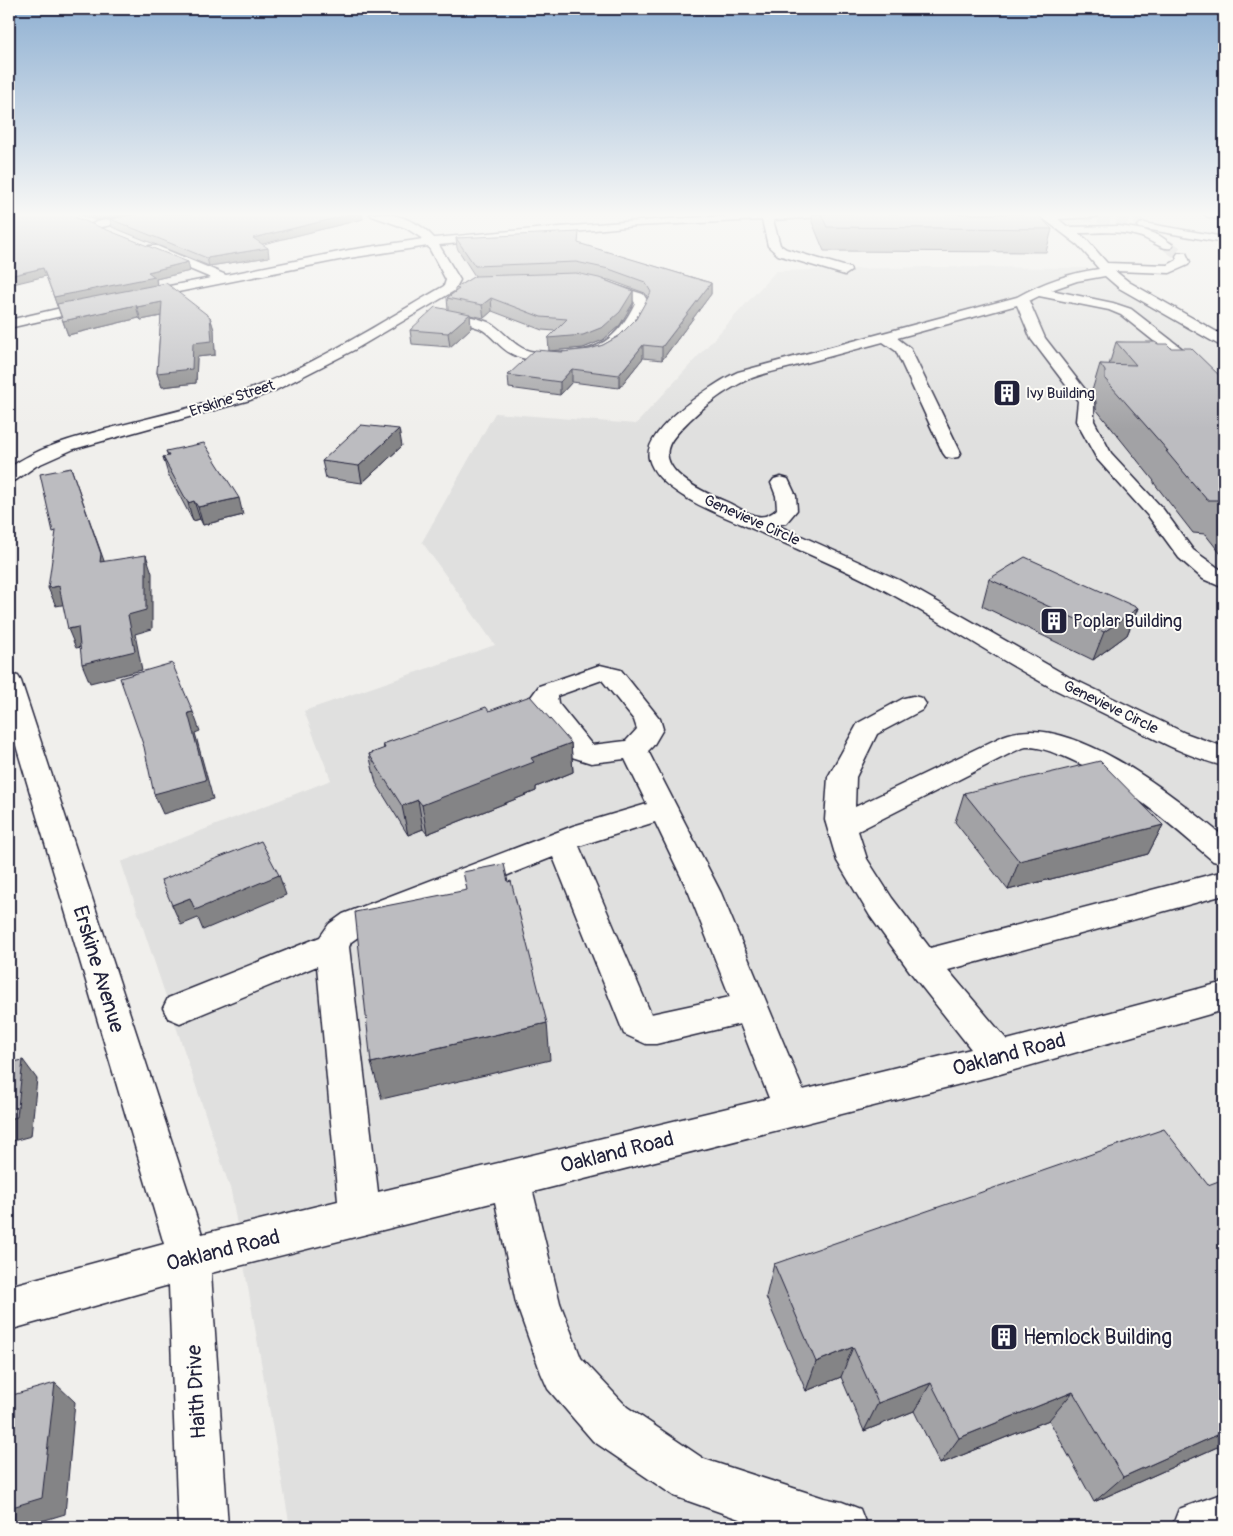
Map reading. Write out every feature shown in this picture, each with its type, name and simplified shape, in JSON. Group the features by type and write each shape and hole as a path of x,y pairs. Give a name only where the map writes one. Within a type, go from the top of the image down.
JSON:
{"street":[{"path":"9,324 65,310 187,286"},
{"name":"Erskine Street","path":"9,476 29,462 68,445 222,403 269,388 409,312 451,286"},
{"path":"409,312 482,324 518,351 536,357 559,358 587,354 607,348 638,313 642,303 638,297 606,286"},
{"name":"Genevieve Circle","path":"1048,286 1029,296 744,375 725,384 672,426 659,444 657,453 660,463 674,481 700,498 891,585 1060,682 1176,739 1224,757"},
{"path":"1125,286 1224,342"},
{"path":"1224,389 1126,312 1113,307 1029,296 1038,339 1086,401 1085,421 1103,455 1156,513 1186,554 1211,574 1224,581"},
{"path":"885,337 902,348 952,453"},
{"path":"756,523 779,519 787,510 786,496 781,484"},
{"name":"Erskine Avenue","path":"9,681 189,1258"},
{"path":"913,704 867,729 842,777 840,820 852,861 881,907 923,963 1000,1058"},
{"path":"842,826 999,748 1021,739 1048,740 1086,754 1130,778 1170,807 1224,853"},
{"path":"634,749 705,894 792,1109"},
{"path":"180,1008 332,946 340,933 354,923 562,842 664,809"},
{"path":"562,842 636,1023 646,1029 656,1029 751,1007"},
{"path":"923,963 1224,883"},
{"path":"332,946 360,1215"},
{"name":"Oakland Road","path":"9,1308 189,1258 1000,1058 1224,996"},
{"path":"510,1178 538,1303 564,1373 610,1424 691,1479 824,1523 842,1527"},
{"name":"Haith Drive","path":"189,1258 203,1527"},
{"path":"1196,1527 1224,1518"}],"shaded area":[{"path":"763,286 1116,286 1224,352 1224,1527 290,1527 231,1191 121,862 331,780 304,711 495,645 422,542 495,413 636,424"}],"building":[{"path":"50,286 111,286 54,297"},
{"path":"152,286 169,286 210,317 212,341 193,343 192,369 157,373 162,302 137,307 136,305 63,321 57,304"},
{"path":"459,286 619,286 633,291 620,312 603,327 583,335 548,338 567,319 541,317 491,298 482,305 447,298 459,289 455,288"},
{"path":"647,286 709,286 662,347 643,345 619,375 572,369 560,382 508,375 535,350 562,352 590,349 603,345 619,336 636,319 651,292"},
{"path":"435,307 470,314 448,333 410,330"},
{"path":"1116,342 1155,342 1167,344 1171,348 1191,348 1224,380 1224,506 1219,500 1207,500 1166,451 1168,451 1105,379 1105,371 1100,364 1136,365"},
{"path":"361,425 399,429 359,466 322,461"},
{"path":"204,443 239,498 198,507 194,501 188,503 163,457 169,456 166,451"},
{"path":"71,468 101,554 100,562 146,555 146,610 128,615 135,651 82,664 78,627 68,629 59,586 48,588 56,531 53,532 40,474"},
{"path":"1025,557 1138,608 1104,632 989,579"},
{"path":"172,663 193,712 188,713 206,780 154,794 144,747 120,678"},
{"path":"530,696 571,743 531,758 534,762 422,805 418,800 402,806 369,754 385,748 383,744 486,707 489,711"},
{"path":"1100,761 1163,825 1019,861 964,793"},
{"path":"261,841 279,875 195,910 190,898 172,905 161,880"},
{"path":"504,864 508,882 511,881 547,1023 371,1063 355,912 467,890 463,872"},
{"path":"23,1060 17,1117 9,1119 9,1063"},
{"name":"Hemlock Building","path":"1164,1129 1208,1185 1224,1179 1224,1432 1123,1477 1073,1392 959,1438 931,1383 878,1403 853,1347 816,1362 774,1264"},
{"path":"55,1383 42,1498 9,1508 9,1396"}],"place":[{"name":"Ivy Building","path":"1007,393"},
{"name":"Poplar Building","path":"1054,621"},
{"name":"Hemlock Building","path":"1004,1337"}]}
